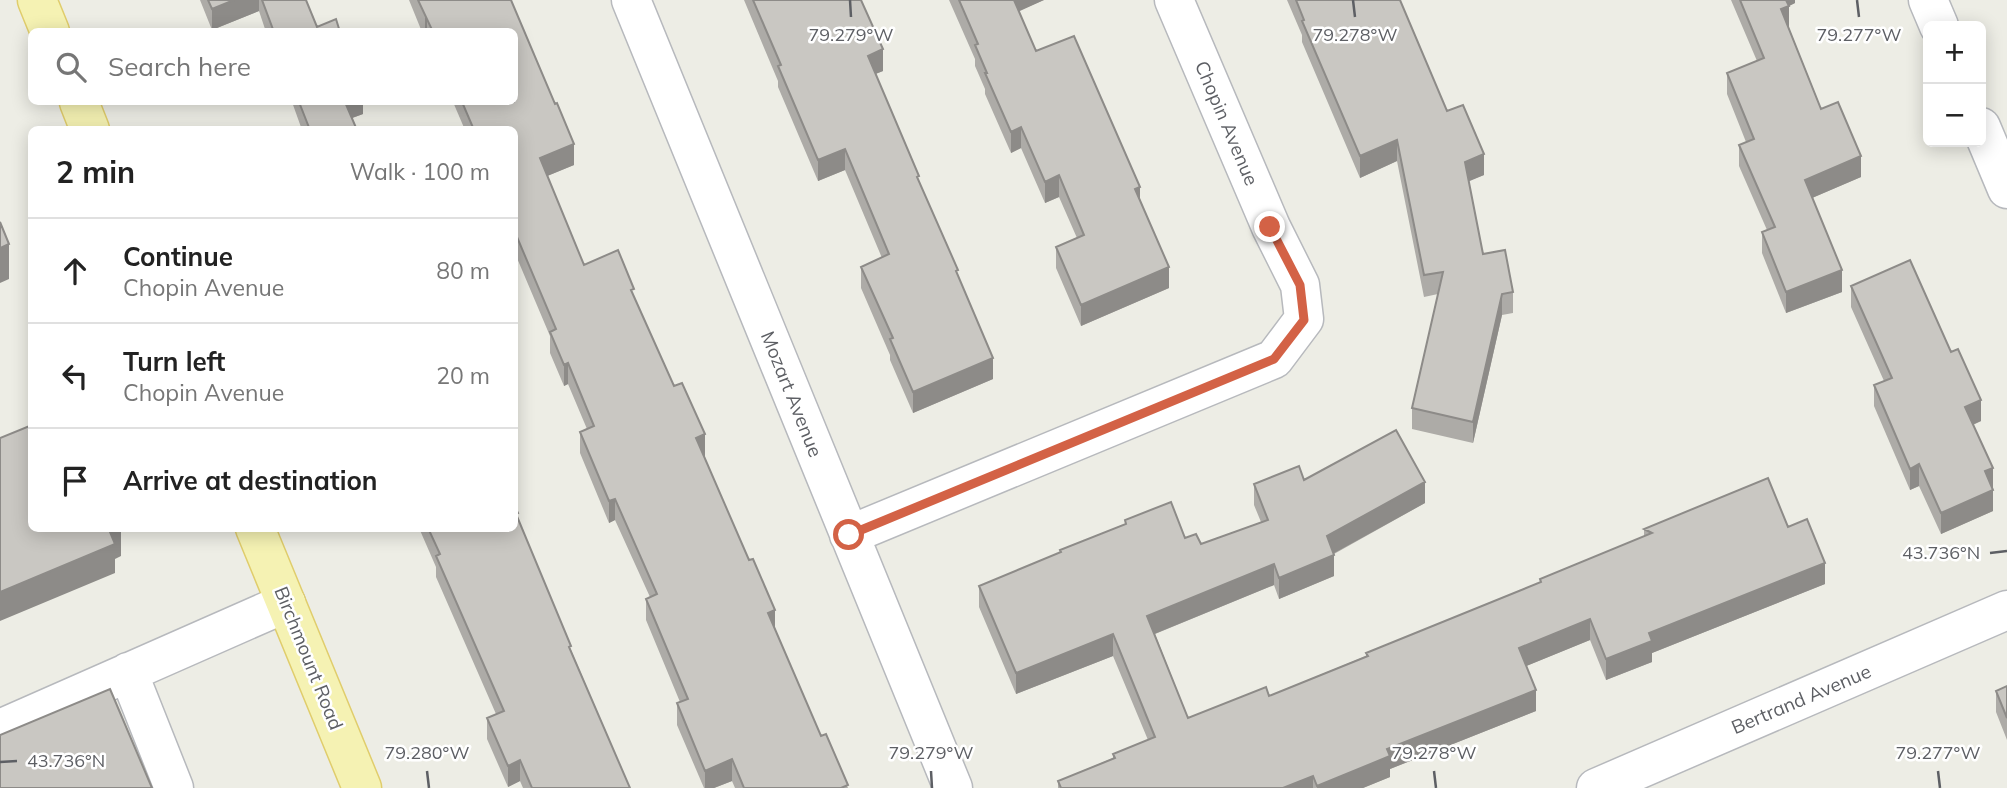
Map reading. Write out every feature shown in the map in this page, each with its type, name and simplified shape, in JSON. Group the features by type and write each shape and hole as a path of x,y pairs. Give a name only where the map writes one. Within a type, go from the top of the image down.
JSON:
{"main road":[{"path":"37,0 48,28"},
{"path":"80,105 88,126"},
{"name":"Birchmount Road","path":"257,532 362,788"}],"street":[{"name":"Mozart Avenue","path":"631,0 953,788"},
{"name":"Chopin Avenue","path":"849,535 1274,359 1304,320 1300,285 1270,227 1174,0"},
{"path":"1928,0 1937,21"},
{"path":"1986,139 2007,189"},
{"path":"0,729 286,603"},
{"name":"Bertrand Avenue","path":"1596,788 2007,610"},
{"path":"128,673 174,788"}],"building":[{"path":"208,0 234,0 212,9"},
{"path":"262,0 306,0 317,27 336,19 339,28 272,28"},
{"path":"418,0 511,0 574,144 540,158 584,265 618,250 634,289 631,290 674,386 682,383 705,434 696,438 749,560 753,559 775,610 768,613 821,736 826,734 848,785 841,788 744,788 732,759 705,771 677,703 688,699 646,599 657,594 615,499 609,501 580,432 594,426 568,363 564,365 550,332 556,329 518,239 518,126 472,126 463,105 518,105 518,28 431,28"},
{"path":"753,0 861,0 883,49 868,56 993,358 913,392 890,339 893,338 861,267 889,254 845,149 818,160"},
{"path":"959,0 1014,0 1036,51 1074,36 1140,187 1135,189 1169,267 1081,305 1056,247 1084,235 1059,175 1045,182 1021,127 1011,132 985,73 975,45 978,44"},
{"path":"1296,0 1400,0 1447,111 1463,105 1484,154 1465,162 1483,254 1505,250 1513,292 1502,294 1473,422 1412,408 1443,272 1424,275 1397,140 1360,156 1302,21 1304,20"},
{"path":"1740,0 1786,0 1789,6 1781,9 1821,109 1838,102 1861,156 1805,180 1842,270 1786,292 1762,232 1775,227 1739,145 1754,139 1727,73 1764,58"},
{"path":"300,105 346,105 355,126 308,126"},
{"path":"0,222 9,244 0,248"},
{"path":"1910,260 1951,352 1958,349 1981,400 1965,407 1993,468 1985,471 1993,490 1941,513 1919,464 1910,469 1874,385 1892,378 1851,286"},
{"path":"28,427 28,532 110,532 115,544 0,592 0,438"},
{"path":"1396,430 1425,482 1327,536 1334,555 1279,578 1274,564 1147,616 1188,718 1266,687 1269,696 1368,656 1366,653 1541,582 1540,579 1652,533 1644,529 1768,478 1788,527 1807,519 1825,563 1649,633 1652,641 1606,659 1590,619 1519,648 1536,690 1387,749 1390,756 1317,786 1313,776 1283,788 1061,788 1058,781 1115,758 1113,754 1155,737 1113,634 1016,673 979,586 1126,524 1125,520 1171,502 1185,538 1196,534 1201,544 1268,520 1254,484 1299,466 1304,480"},
{"path":"518,519 571,646 569,647 630,788 532,788 520,760 508,766 487,718 504,711 436,556 440,554 430,532 518,532"},
{"path":"2007,686 2007,718 1996,691"},
{"path":"110,689 152,788 0,788 0,735"}],"route":[{"path":"849,535 1274,359 1304,320 1300,285 1270,227"}]}
